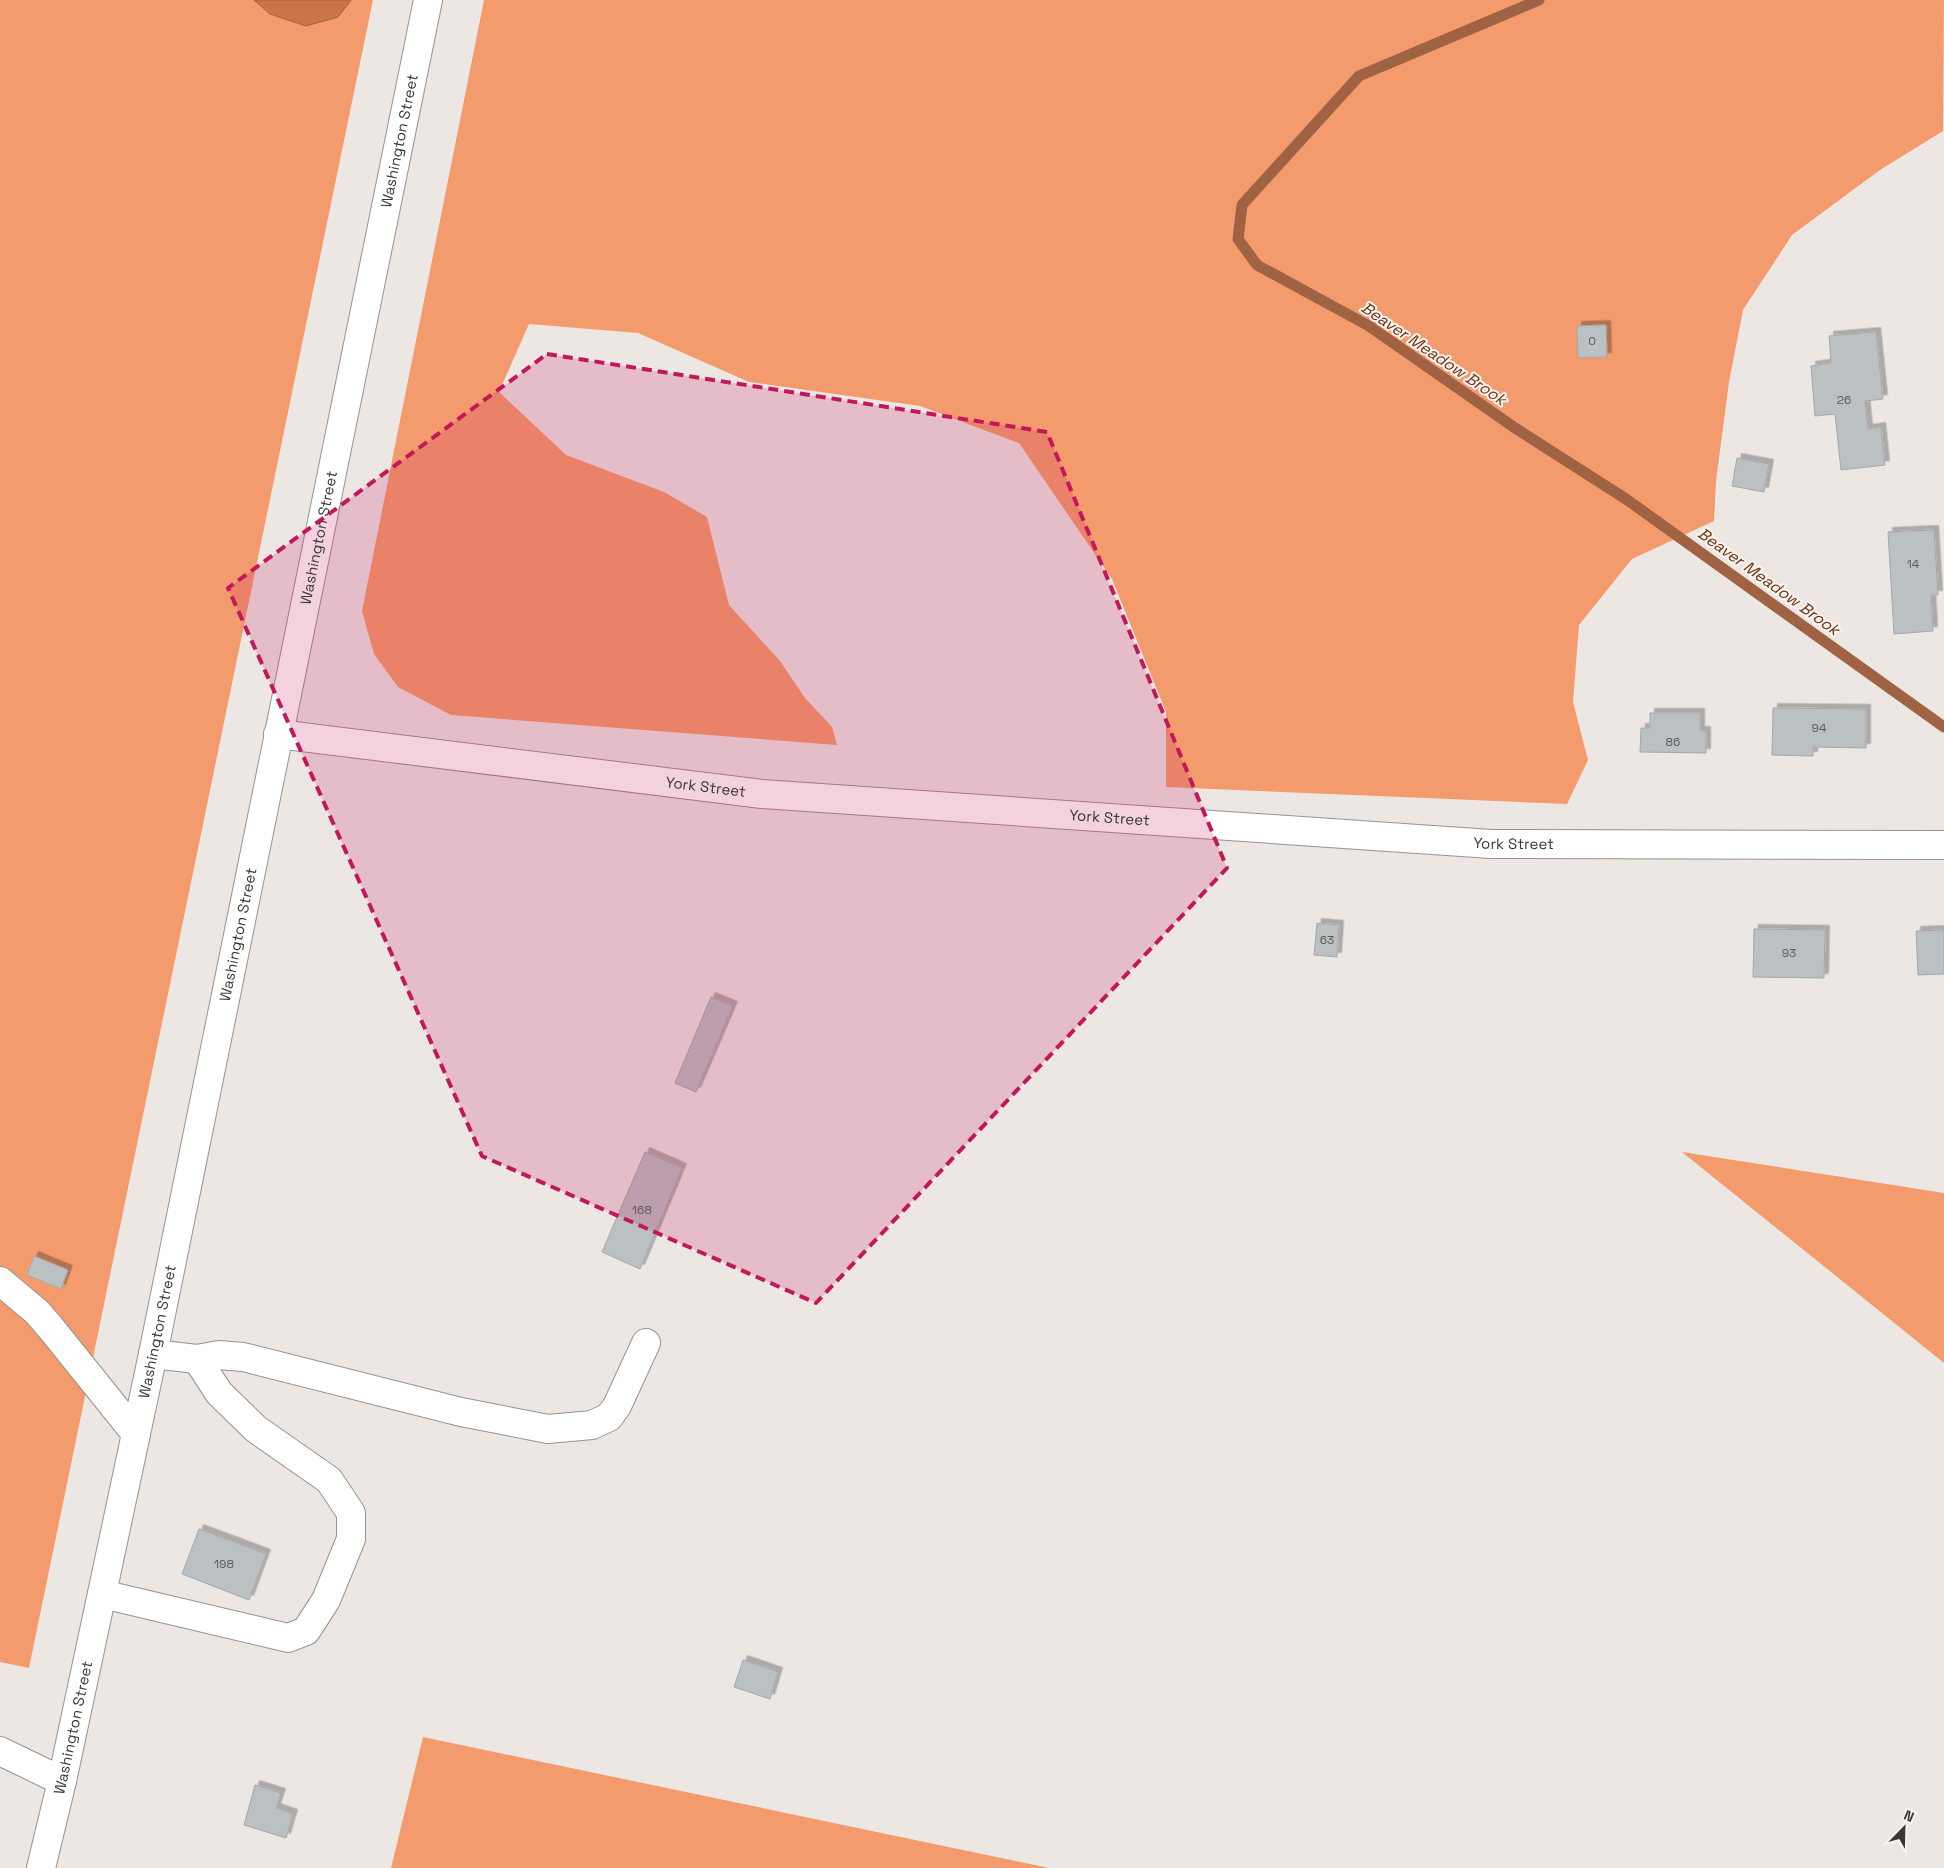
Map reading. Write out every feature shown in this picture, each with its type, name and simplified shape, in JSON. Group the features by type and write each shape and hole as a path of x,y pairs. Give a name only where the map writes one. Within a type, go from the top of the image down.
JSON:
{"main road":[{"name":"Washington Street","path":"41,1868 62,1780 136,1434 428,0"},
{"name":"York Street","path":"278,734 762,794 1482,844 1944,845"},
{"path":"0,1281 24,1301 50,1327 136,1434"},
{"path":"152,1354 197,1358 219,1355 243,1357 461,1412 548,1429 592,1425 609,1417 617,1406 646,1343"},
{"path":"102,1594 288,1638 306,1631 326,1600 348,1548 351,1539 351,1513 329,1480 256,1429 219,1392 197,1358"},
{"path":"0,1751 62,1780"}],"highlighted area":[{"path":"547,354 1047,432 1227,868 816,1303 482,1156 228,588"}],"shaded area":[{"path":"0,0 373,0 29,1668 0,1662"},
{"path":"254,0 351,0 338,17 306,26 270,14"},
{"path":"484,0 1944,0 1943,131 1880,170 1792,235 1743,310 1729,382 1716,481 1714,521 1632,559 1579,625 1573,702 1588,760 1567,804 1166,787 1166,712 1112,579 1019,443 920,406 749,382 638,333 529,324 499,392 566,455 664,492 707,517 729,605 780,661 805,698 832,727 837,745 451,715 398,687 374,654 362,611"},
{"path":"1682,1152 1944,1193 1944,1363"},
{"path":"423,1737 1049,1868 391,1868"}],"building":[{"path":"1606,325 1607,357 1578,358 1577,326"},
{"path":"1876,332 1883,399 1865,401 1868,429 1881,427 1885,465 1841,470 1835,414 1815,416 1811,366 1831,363 1829,336"},
{"path":"1737,458 1769,464 1764,492 1732,486"},
{"path":"1934,530 1938,595 1931,595 1933,631 1894,634 1888,532"},
{"path":"1773,708 1866,709 1866,748 1813,747 1813,756 1772,755"},
{"path":"1650,713 1700,713 1700,731 1706,731 1706,753 1640,752 1641,728 1650,728"},
{"path":"1317,923 1339,925 1337,957 1314,955"},
{"path":"1754,929 1825,930 1824,978 1753,977"},
{"path":"1944,930 1944,974 1918,975 1916,931"},
{"path":"711,997 733,1006 696,1092 675,1083"},
{"path":"645,1152 682,1168 640,1269 602,1252"},
{"path":"34,1256 68,1270 61,1289 27,1275"},
{"path":"199,1529 266,1554 249,1600 182,1574"},
{"path":"743,1660 778,1672 770,1699 734,1687"},
{"path":"255,1785 281,1793 276,1808 293,1814 286,1838 244,1825"}],"waterway":[{"name":"Beaver Meadow Brook","path":"1539,0 1359,76 1242,205 1238,239 1257,265 1369,326 1515,428 1626,499 1944,727"}]}
